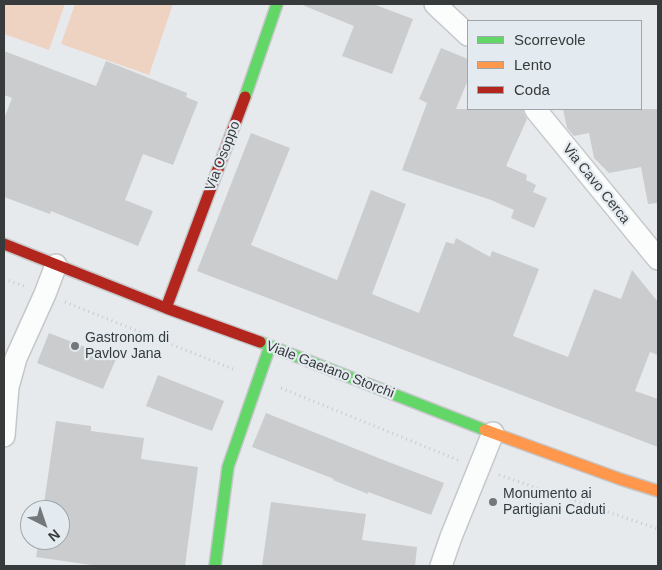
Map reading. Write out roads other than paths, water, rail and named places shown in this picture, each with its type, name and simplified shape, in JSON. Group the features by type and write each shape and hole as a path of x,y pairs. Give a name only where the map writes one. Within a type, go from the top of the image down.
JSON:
{"street":[{"name":"Via Osoppo","path":"166,308 255,71 277,4"},
{"path":"435,4 467,34"},
{"name":"Via Cavo Cerca","path":"535,110 658,259"},
{"name":"Viale Gaetano Storchi","path":"4,244 493,433 620,479 658,490"},
{"path":"4,436 11,373 56,265"},
{"path":"214,566 228,467 270,346"},
{"path":"441,566 493,433"}],"place":[{"name":"Gastronom di Pavlov Jana","path":"75,346"},
{"name":"Monumento ai Partigiani Caduti","path":"493,502"}]}
